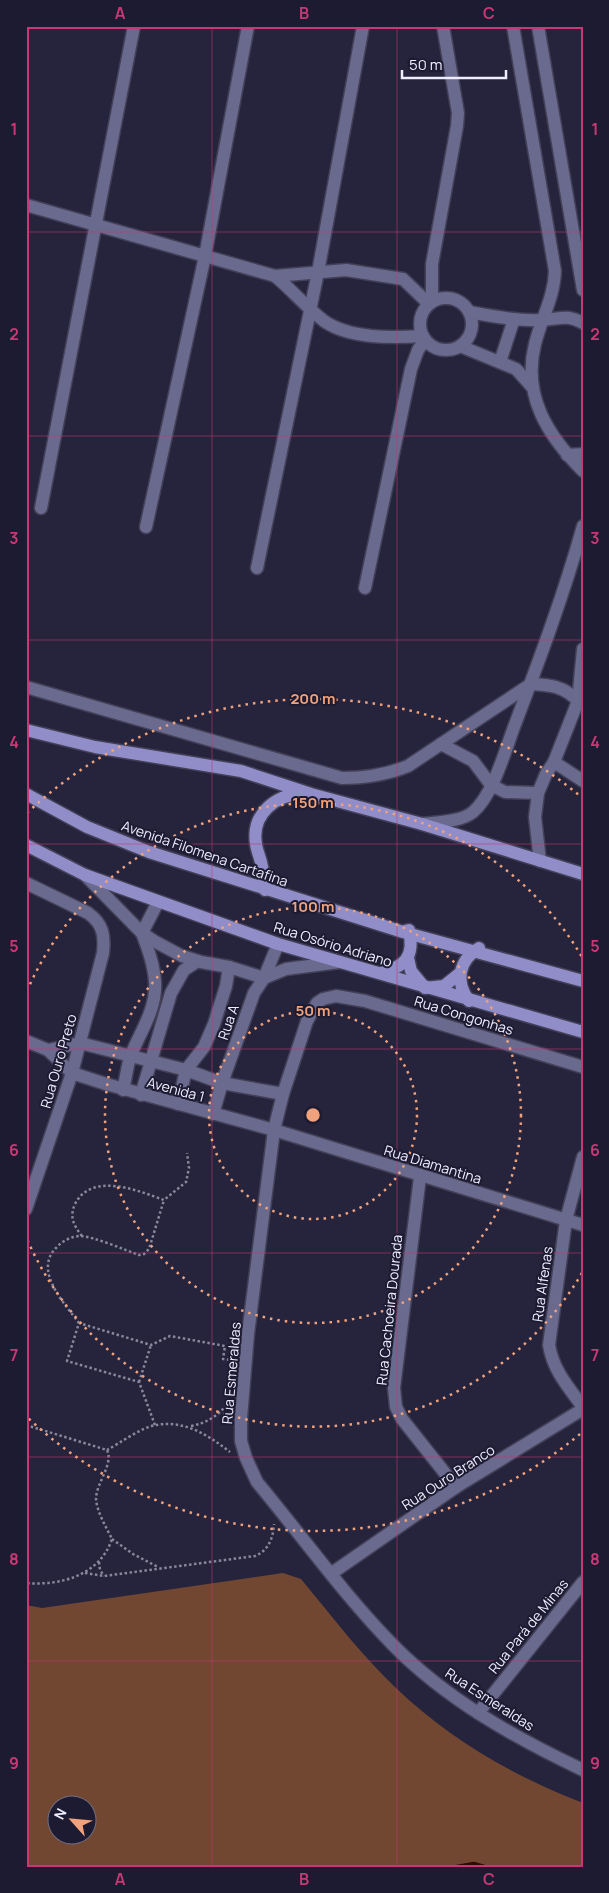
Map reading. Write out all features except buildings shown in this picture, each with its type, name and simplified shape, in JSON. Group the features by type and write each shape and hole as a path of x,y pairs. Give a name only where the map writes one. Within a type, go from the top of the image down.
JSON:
{"main road":[{"path":"26,730 95,747 242,771 311,794 422,824 583,874"},
{"name":"Avenida Filomena Cartafina","path":"26,794 87,827 149,852 403,932 583,981"},
{"path":"265,890 263,867 255,840 260,818 267,807 282,797 311,794"},
{"name":"Rua Osório Adriano","path":"26,845 85,875 278,944 469,1001 583,1032"},
{"path":"403,932 409,930 411,940 408,958 411,971 425,988 444,986 459,974 465,960 481,947 488,955"},
{"path":"380,973 396,969 408,958"},
{"path":"459,974 463,992 469,1001"}],"street":[{"path":"41,508 134,26"},
{"path":"146,527 205,256 248,26"},
{"path":"256,568 309,306 318,272 363,26"},
{"path":"430,303 448,298 464,305 469,312 471,330 460,346 451,350 432,347 424,338 420,319 430,303 432,264 457,126 458,113 443,26"},
{"path":"513,26 555,271 555,289 542,320 532,363 533,388 544,423 567,455 583,471"},
{"path":"538,26 583,290"},
{"path":"26,205 275,276 346,270 403,279 430,303"},
{"path":"275,276 325,321 344,331 382,337 424,338"},
{"path":"469,312 514,319 542,320 562,316 583,323"},
{"path":"500,362 514,319"},
{"path":"365,588 411,369 424,338"},
{"path":"460,346 516,369 533,388"},
{"path":"567,455 583,454"},
{"path":"422,824 462,817 473,812 492,785 531,684 583,526"},
{"path":"540,861 534,817 538,793 546,774 554,762 578,701 583,649"},
{"path":"26,687 342,778 366,778 388,774 408,766 531,684 554,686 563,689 578,701"},
{"path":"441,744 473,760 492,785 505,792 538,793"},
{"path":"554,762 583,781"},
{"path":"85,875 142,933 182,956 198,961 229,966 264,978 286,969 341,962"},
{"name":"Rua Ouro Preto","path":"26,883 68,902 96,920 104,938 103,953 72,1072 26,1209"},
{"path":"123,1090 131,1056 145,1028 152,1004 155,983 152,961 142,933 158,902"},
{"name":"Rua A","path":"213,1114 222,1082 254,993 264,978 278,944"},
{"path":"141,1095 171,993 184,970 198,961"},
{"name":"Rua A","path":"186,1070 204,1047 214,1024 226,986 229,966"},
{"name":"Rua Congonhas","path":"336,996 365,1001 583,1067"},
{"name":"Rua Esmeraldas","path":"336,996 323,999 311,1012 283,1094 274,1130 248,1334 241,1441 246,1458 257,1482 394,1646 440,1686 478,1713 547,1753 583,1770"},
{"path":"26,1042 48,1050 72,1072"},
{"path":"48,1050 80,1044 186,1070 222,1082 283,1094"},
{"path":"178,1104 186,1070"},
{"name":"Avenida 1","path":"72,1072 123,1090 274,1130"},
{"name":"Rua Diamantina","path":"274,1130 583,1225"},
{"name":"Rua Alfenas","path":"583,1157 566,1220 549,1345 557,1372 583,1408"},
{"name":"Rua Cachoeira Dourada","path":"420,1176 395,1379 396,1407 416,1437 456,1487"},
{"name":"Rua Ouro Branco","path":"332,1573 456,1487 583,1408"},
{"name":"Rua Pará de Minas","path":"478,1713 583,1582"}],"path":[{"path":"187,1153 189,1168 186,1182 164,1200 149,1249 144,1254 82,1236 63,1242 53,1250 48,1261 47,1272 63,1302 79,1323 151,1345 170,1336 225,1346 224,1359 234,1360 233,1369"},
{"path":"82,1236 72,1220 73,1210 85,1192 95,1188 120,1186 164,1200"},
{"path":"79,1323 66,1361 139,1382"},
{"path":"151,1345 139,1382 155,1425"},
{"path":"228,1413 230,1396"},
{"path":"26,1425 107,1450 155,1425 190,1426 204,1423 217,1416 228,1404"},
{"path":"190,1426 207,1434 233,1455 231,1447"},
{"path":"107,1450 108,1460 96,1497 99,1512 112,1539 133,1554 160,1567"},
{"path":"85,1573 104,1576 261,1553 273,1535 274,1525 271,1517"},
{"path":"26,1583 60,1582 85,1573 99,1562 112,1539"},
{"path":"99,1562 100,1570 104,1576"}],"shaded area":[{"path":"283,1573 301,1579 371,1662 416,1707 461,1740 508,1769 583,1803 583,1867 26,1867 26,1605 42,1608"}],"waterway":[{"path":"457,1867 474,1864 484,1867"}]}
